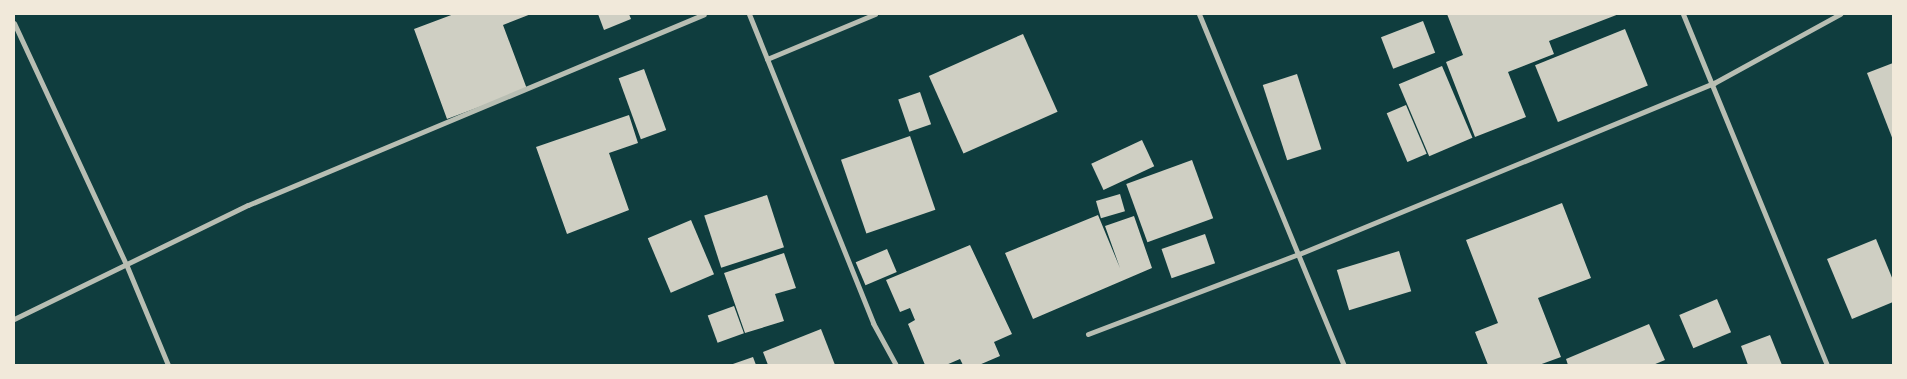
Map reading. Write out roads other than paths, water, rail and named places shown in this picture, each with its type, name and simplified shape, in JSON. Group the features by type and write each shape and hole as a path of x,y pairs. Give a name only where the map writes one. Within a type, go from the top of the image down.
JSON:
{"street":[{"path":"14,318 248,205 485,108 704,14"},
{"path":"749,14 873,323 896,365"},
{"path":"767,59 875,14"},
{"path":"1199,14 1344,365"},
{"path":"1683,14 1714,83 1827,365"},
{"path":"1088,334 1299,254 1714,83 1840,14"},
{"path":"14,23 126,264 168,365"}]}
